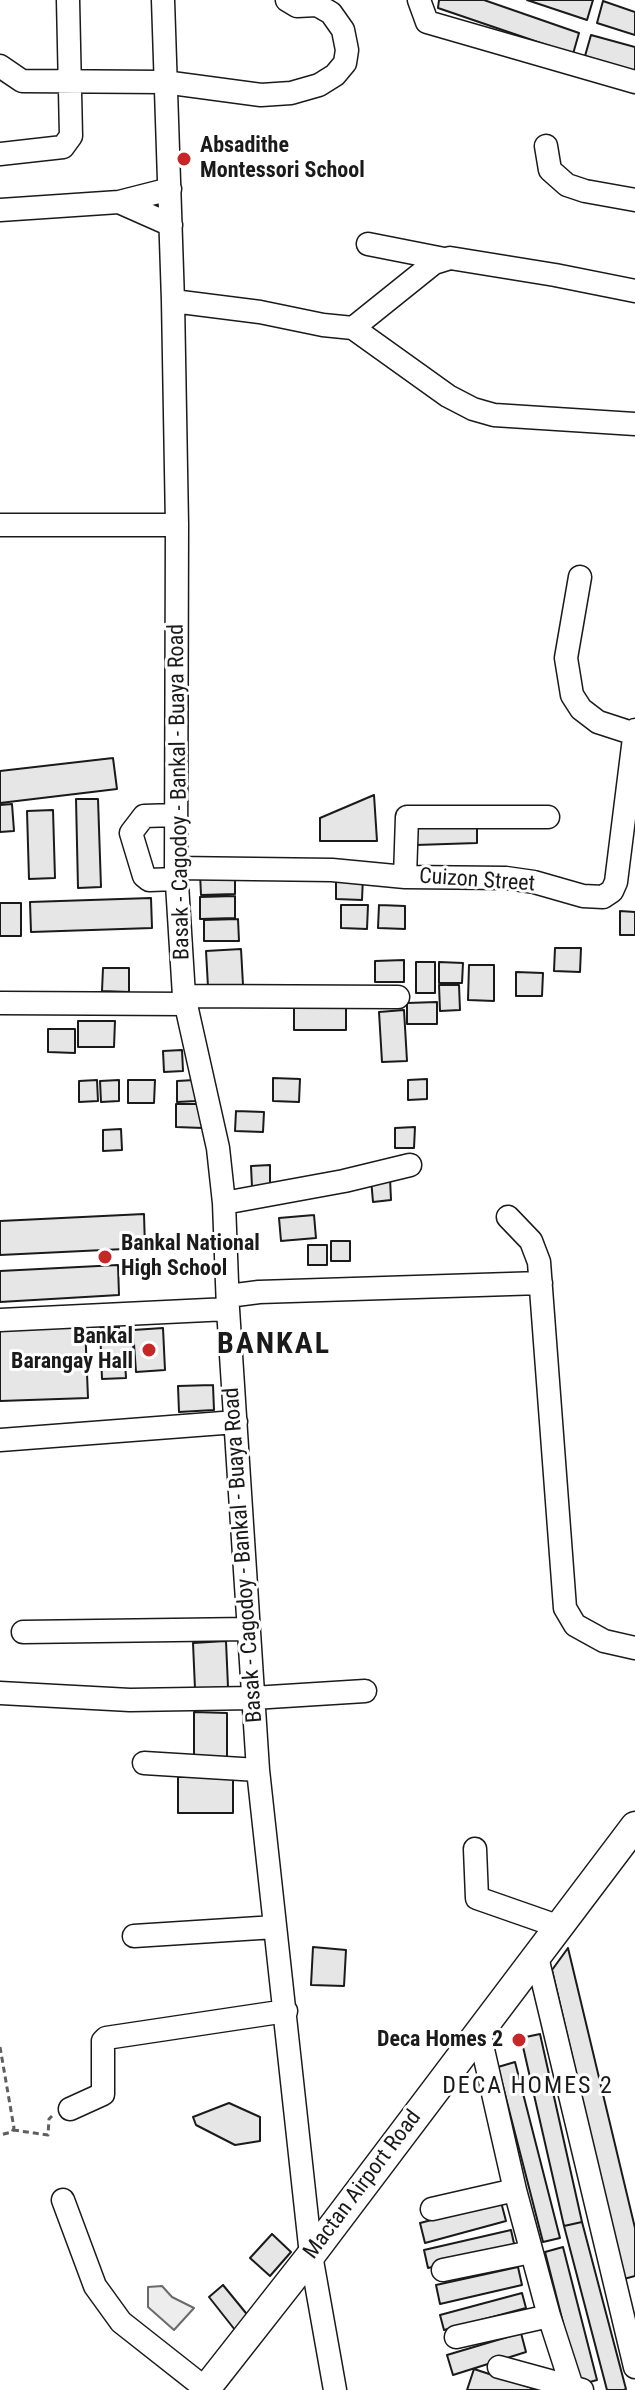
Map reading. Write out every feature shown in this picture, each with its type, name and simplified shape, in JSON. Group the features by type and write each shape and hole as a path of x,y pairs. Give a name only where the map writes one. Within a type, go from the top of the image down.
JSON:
{"main road":[{"name":"Mactan Airport Road","path":"206,2390 635,1826"}],"street":[{"path":"0,154 63,147 71,136 68,0"},
{"name":"Basak - Cagodoy - Bankal - Buaya Road","path":"163,0 177,525 176,873 185,1000 218,1148 224,1203 258,1770 311,2255 335,2390"},
{"path":"0,66 22,81 164,82 261,95 291,93 319,85 335,75 345,63 347,50 343,30 331,13 317,5 297,6 287,0"},
{"path":"419,0 427,22 635,82"},
{"path":"546,146 550,170 567,185 635,200"},
{"path":"0,210 119,202 170,189"},
{"path":"119,202 171,225"},
{"path":"368,244 635,291"},
{"path":"353,328 434,263 444,259"},
{"path":"173,301 353,328 448,396 473,409 494,415 635,424"},
{"path":"0,525 177,525"},
{"path":"580,577 566,658 572,695 581,709 598,722 635,732"},
{"name":"Cuizon Street","path":"176,815 144,816 131,833 144,876 149,880 176,873 332,870 405,877 506,878 534,882 583,896 603,897 612,891 616,882 635,732"},
{"path":"405,877 407,817 548,817"},
{"path":"0,1003 398,997"},
{"path":"224,1203 345,1185 410,1165"},
{"path":"508,1217 531,1241 539,1262 565,1608 575,1625 604,1641 635,1648"},
{"path":"0,1320 228,1302 259,1292 541,1283"},
{"path":"0,1440 236,1422"},
{"path":"23,1632 249,1629"},
{"path":"0,1693 130,1700 253,1698 365,1691"},
{"path":"144,1763 258,1770"},
{"path":"475,1849 477,1898 560,1927"},
{"path":"134,1936 275,1927"},
{"path":"537,1957 635,2367"},
{"path":"70,2109 103,2094 103,2041 106,2038 286,2011"},
{"path":"479,2032 531,2252 549,2316 577,2389"},
{"path":"432,2209 515,2190"},
{"path":"63,2200 95,2286 121,2322 206,2390"},
{"path":"443,2270 531,2252"},
{"path":"456,2337 549,2316"},
{"path":"499,2367 577,2389"}],"path":[{"path":"0,2047 13,2130"},
{"path":"0,2135 13,2130 48,2135 50,2117 70,2109"}],"shaded area":[{"path":"162,2286 172,2297 194,2308 174,2330 148,2307 148,2287"}],"building":[{"path":"439,0 484,0 579,33 573,54 438,8"},
{"path":"527,0 593,0 587,20"},
{"path":"603,1 635,12 635,35 597,23"},
{"path":"591,35 635,47 635,71 585,56"},
{"path":"113,758 117,789 0,803 0,771"},
{"path":"374,795 377,841 320,841 320,818"},
{"path":"76,799 98,799 101,887 78,888"},
{"path":"12,804 14,831 0,832 0,805"},
{"path":"53,810 55,878 29,879 27,811"},
{"path":"477,819 477,843 416,845 416,821"},
{"path":"235,872 235,894 201,895 200,873"},
{"path":"336,876 363,876 362,900 336,899"},
{"path":"235,896 235,918 200,919 200,897"},
{"path":"151,898 152,928 31,932 30,902"},
{"path":"0,903 21,903 21,936 0,936"},
{"path":"341,905 368,905 367,929 341,928"},
{"path":"379,905 405,906 405,929 378,928"},
{"path":"620,911 635,912 635,935 620,935"},
{"path":"238,919 239,941 204,941 204,920"},
{"path":"555,948 581,948 580,972 554,971"},
{"path":"241,949 243,985 208,987 206,951"},
{"path":"404,960 404,982 375,982 375,961"},
{"path":"416,962 435,962 435,993 416,993"},
{"path":"439,962 463,963 462,983 439,983"},
{"path":"469,965 494,965 494,1001 468,1000"},
{"path":"103,968 129,968 129,992 102,991"},
{"path":"516,972 543,973 542,996 516,996"},
{"path":"439,985 459,985 460,1010 440,1011"},
{"path":"346,1001 346,1030 294,1030 294,1002"},
{"path":"437,1002 437,1024 407,1024 407,1003"},
{"path":"404,1010 407,1061 382,1062 379,1012"},
{"path":"78,1021 115,1021 114,1047 78,1047"},
{"path":"48,1029 75,1029 75,1053 48,1052"},
{"path":"182,1050 183,1071 164,1072 163,1051"},
{"path":"273,1078 300,1079 299,1102 273,1101"},
{"path":"427,1079 427,1099 408,1100 408,1080"},
{"path":"97,1080 98,1101 79,1102 79,1081"},
{"path":"119,1080 119,1101 101,1102 100,1081"},
{"path":"128,1080 155,1080 154,1103 128,1103"},
{"path":"195,1080 196,1101 177,1102 177,1081"},
{"path":"176,1104 203,1104 203,1128 176,1127"},
{"path":"236,1111 264,1112 263,1132 235,1131"},
{"path":"415,1127 414,1148 395,1148 395,1128"},
{"path":"121,1129 122,1150 103,1151 103,1130"},
{"path":"270,1165 270,1186 252,1187 251,1166"},
{"path":"390,1178 391,1200 373,1202 371,1179"},
{"path":"144,1214 145,1248 0,1255 0,1221"},
{"path":"314,1215 316,1238 281,1241 279,1218"},
{"path":"331,1241 350,1241 350,1261 331,1261"},
{"path":"308,1245 327,1245 327,1265 308,1265"},
{"path":"118,1265 119,1295 0,1302 0,1271"},
{"path":"85,1324 88,1398 0,1401 0,1328"},
{"path":"119,1327 120,1342 133,1341 134,1360 125,1360 126,1378 102,1379 100,1328"},
{"name":"Bankal Barangay Hall","path":"163,1328 165,1370 136,1372 133,1330"},
{"path":"213,1385 214,1410 179,1412 178,1386"},
{"path":"226,1641 228,1687 195,1689 193,1643"},
{"path":"194,1712 227,1713 227,1759 194,1758"},
{"path":"178,1777 233,1777 233,1813 178,1813"},
{"path":"313,1947 346,1950 344,1986 311,1985"},
{"path":"568,1948 635,2228 635,2276 624,2279 552,1970"},
{"path":"540,2034 582,2222 564,2226 521,2038"},
{"path":"515,2062 560,2238 543,2242 498,2067"},
{"path":"229,2103 260,2117 260,2141 235,2145 196,2125 193,2117"},
{"path":"501,2202 506,2221 425,2243 420,2223"},
{"path":"582,2222 624,2390 607,2390 564,2226"},
{"path":"511,2230 515,2248 428,2268 424,2250"},
{"path":"272,2234 291,2252 270,2276 250,2258"},
{"path":"563,2247 597,2380 579,2385 545,2252"},
{"path":"518,2267 522,2285 440,2304 436,2285"},
{"path":"223,2285 250,2318 235,2330 209,2297"},
{"path":"522,2293 526,2308 444,2330 440,2315"},
{"path":"521,2333 526,2352 453,2375 447,2355"},
{"path":"474,2369 538,2390 467,2390"}],"place":[{"name":"Absadithe Montessori School","path":"184,159"},
{"name":"Bankal National High School","path":"105,1257"},
{"name":"Bankal Barangay Hall","path":"149,1350"},
{"name":"Deca Homes 2","path":"519,2040"}],"district":[{"name":"BANKAL","path":"274,1345"},
{"name":"DECA HOMES 2","path":"528,2087"}]}
